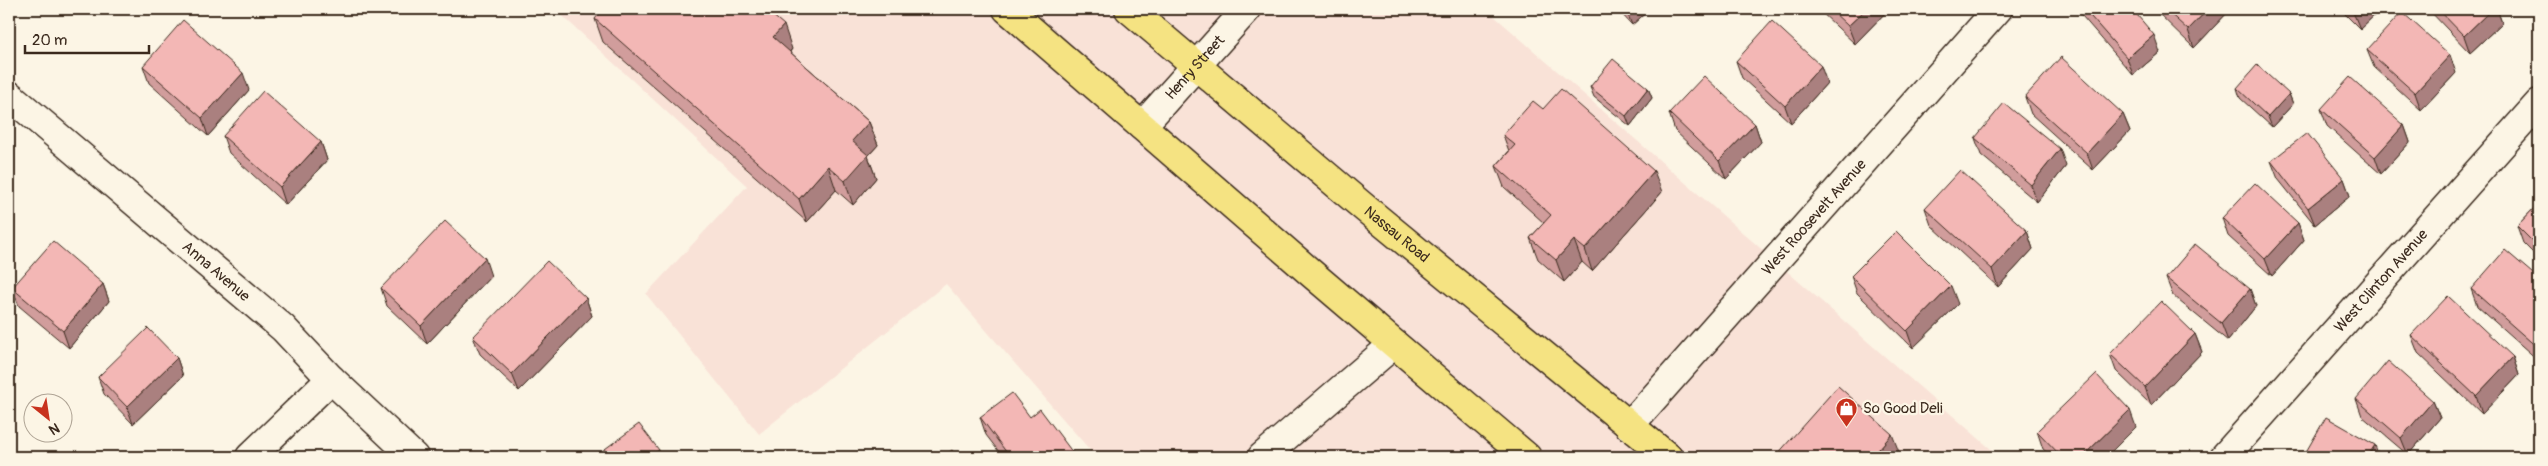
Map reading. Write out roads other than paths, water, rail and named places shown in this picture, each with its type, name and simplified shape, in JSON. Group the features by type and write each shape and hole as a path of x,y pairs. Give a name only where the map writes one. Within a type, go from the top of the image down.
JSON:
{"main road":[{"path":"1007,9 1527,457"},
{"name":"Nassau Road","path":"1129,9 1668,457"}],"street":[{"name":"Henry Street","path":"1142,126 1247,9"},
{"name":"West Roosevelt Avenue","path":"1629,426 1998,9"},
{"name":"Anna Avenue","path":"9,95 283,328 331,379 414,457"},
{"name":"West Clinton Avenue","path":"2224,457 2539,103"},
{"path":"1262,457 1394,344"},
{"path":"250,457 331,379"}],"place":[{"name":"So Good Deli","path":"1847,427"}]}
